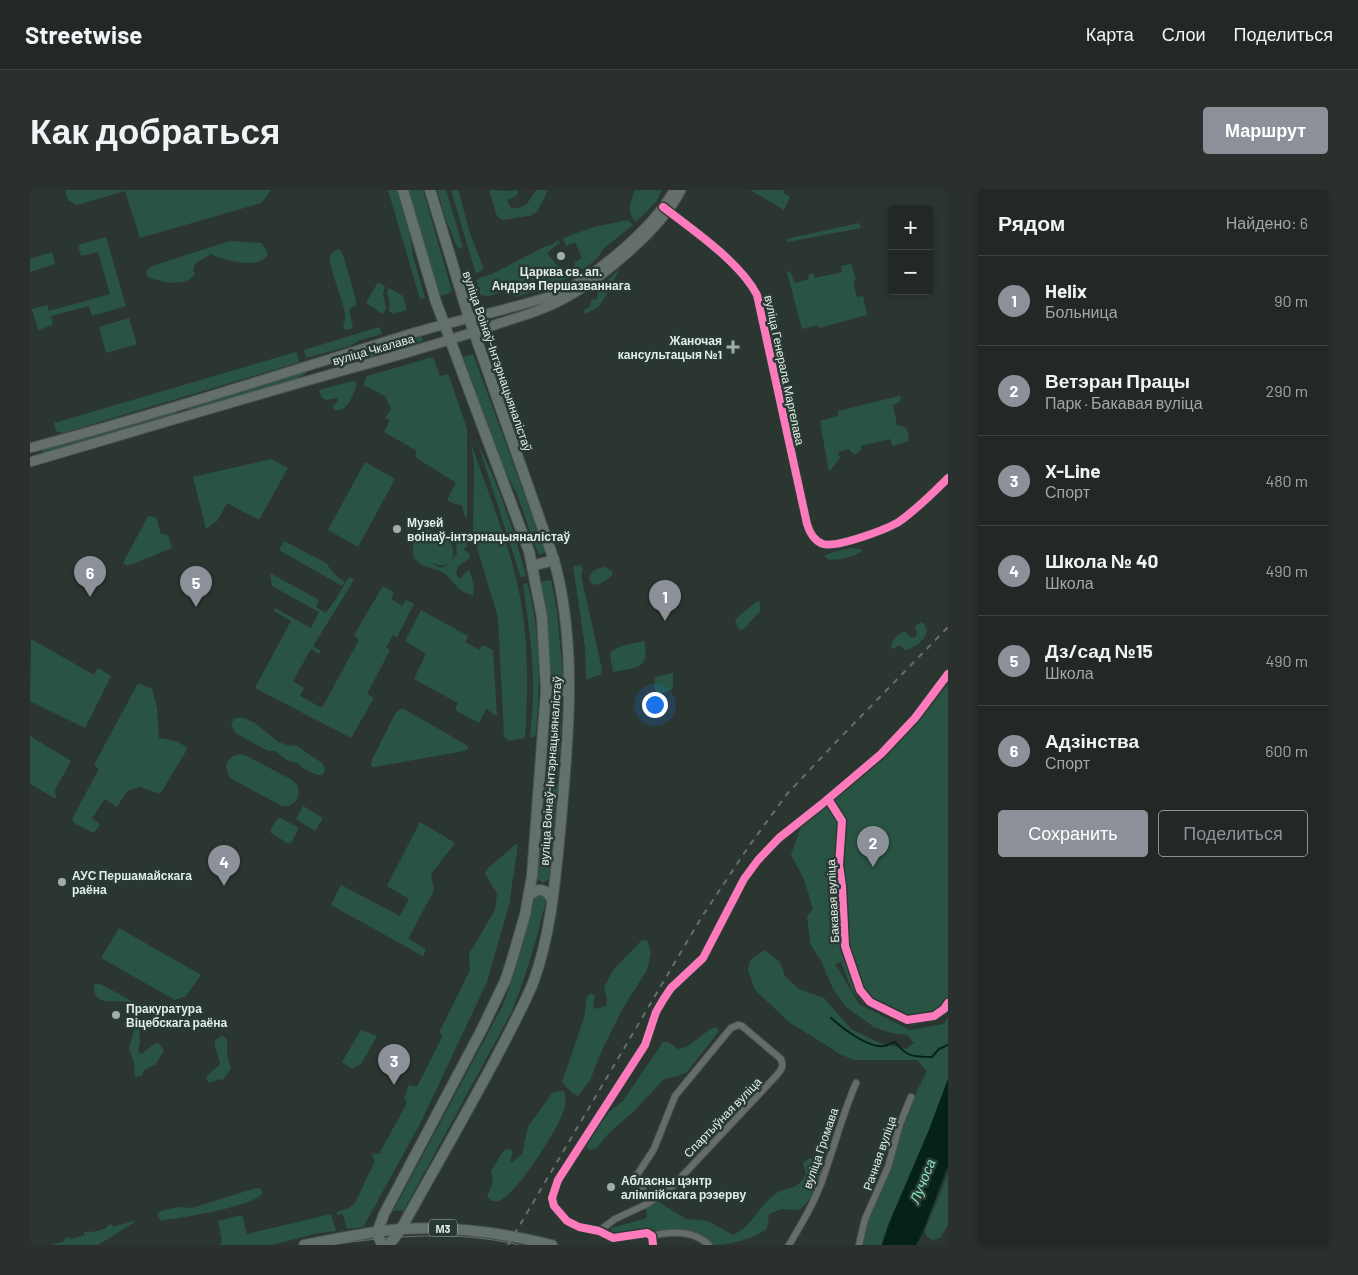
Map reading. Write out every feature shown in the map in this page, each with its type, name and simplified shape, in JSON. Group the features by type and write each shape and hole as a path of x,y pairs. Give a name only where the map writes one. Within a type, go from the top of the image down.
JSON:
{"main road":[{"name":"вуліца Воінаў-Інтэрнацыяналістаў","path":"378,1233 389,1203 482,1029 505,981 525,915 532,876 546,691 542,617 529,552 444,324 404,190"},
{"name":"вуліца Воінаў-Інтэрнацыяналістаў","path":"389,1245 401,1229 487,1074 532,983 542,952 555,879 563,793 569,691 566,623 554,560 474,333 430,190"},
{"name":"вуліца Чкалава","path":"30,448 444,324 538,300 564,290 608,261 631,241 666,209 674,190"},
{"name":"вуліца Чкалава","path":"30,462 191,414 450,341 545,308 568,297 632,250 681,190"},
{"path":"366,348 361,357 366,363 370,363"},
{"path":"344,355 351,356 354,359 354,365 348,369"},
{"path":"188,402 184,409 187,413 191,414"},
{"path":"172,407 176,407 179,411 179,415 175,419"},
{"path":"532,566 554,560"},
{"path":"546,691 569,691"},
{"path":"532,876 537,883 542,885 548,884 555,879"},
{"path":"529,896 536,890 542,890 550,894 552,900"},
{"name":"М3","path":"304,1245 401,1229 458,1229 527,1239 552,1245"},
{"path":"378,1233 382,1245"}],"street":[{"name":"вуліца Генерала Маргелава","path":"666,209 739,268 753,286 757,295 807,524 815,538 823,544 835,543 887,529 910,513 948,478"},
{"path":"709,1245 692,1234 674,1232 652,1236 647,1233 613,1238 599,1231 579,1227 561,1216 554,1206 552,1198 558,1180 645,1045 656,1012 671,988 703,958 744,879 758,860 779,838 882,754 914,718 948,674"},
{"name":"Бакавая вуліца","path":"828,799 842,820 839,865 845,946 860,990 870,1002 907,1020 934,1016 944,1009 948,1003"},
{"name":"Спартыўная вуліца","path":"599,1231 615,1219 647,1204 671,1188 782,1068 781,1059 742,1026 738,1025 731,1028 674,1096 654,1149 637,1175 647,1204"},
{"name":"вуліца Громава","path":"789,1245 808,1212 824,1176 842,1117 856,1083"},
{"name":"Рачная вуліца","path":"859,1245 865,1219 888,1167 900,1124 911,1097"},
{"path":"652,1236 653,1245"}],"shaded area":[{"path":"65,190 271,190 261,203 140,238 125,191 77,205 68,200"},
{"path":"388,190 397,190 410,233 413,256 425,298 420,299"},
{"path":"409,190 423,190 452,292 440,296"},
{"path":"437,190 446,190 463,247 458,249 446,220"},
{"path":"451,190 458,190 459,192 470,234 484,269 476,274"},
{"path":"489,190 517,190 516,196 507,200 510,207 519,208 526,204 536,190 548,190 537,212 529,216 502,220 497,216"},
{"path":"635,190 662,190 656,202 636,222 630,211 630,203"},
{"path":"750,190 784,190 783,193 790,197 784,210"},
{"path":"628,220 633,225 603,249 595,260 575,274 571,268 575,265 575,262 582,258 575,242 566,246 563,238 594,227"},
{"path":"859,223 861,228 787,242 787,239"},
{"path":"106,237 126,306 92,316 89,306 51,316 53,325 38,330 32,309 47,305 49,311 110,294 98,252 81,256 78,245"},
{"path":"557,240 560,242 547,253 561,270 567,269 571,276 553,286 516,297 504,292 487,296 480,295 477,279 496,272 546,246 552,245"},
{"path":"230,241 261,243 267,251 267,256 260,261 243,263 211,254 195,264 193,270 195,274 185,281 173,283 148,277 146,271 152,266"},
{"path":"339,249 343,255 356,300 356,305 349,311 353,326 351,329 345,330 343,326 345,312 333,273 330,255"},
{"path":"52,252 55,264 30,272 30,259"},
{"path":"851,264 856,280 853,281 857,297 863,296 867,315 819,328 818,325 802,329 787,272 790,271 795,283 809,279 808,275 813,273 815,278 842,272 841,266"},
{"path":"620,268 598,307 585,314 583,311 590,306 591,300 597,299 598,291 605,291 606,282"},
{"path":"378,282 385,286 383,294 386,308 383,314 366,303"},
{"path":"389,288 403,296 407,310 393,314 389,311 390,302 387,293"},
{"path":"129,318 137,344 106,353 99,327"},
{"path":"379,327 382,334 360,340 350,346 306,358 304,350"},
{"path":"421,334 423,341 369,358 366,358 364,355 367,351"},
{"path":"296,352 300,362 63,433 56,431 54,423"},
{"path":"473,354 544,548 545,552 540,555 516,492 504,470 463,357"},
{"path":"433,357 440,376 448,374 467,428 467,517 465,518 462,505 447,500 456,483 415,457 417,451 384,432 390,420 385,418 391,409 385,396 363,385 367,376"},
{"path":"307,370 296,381 190,411 186,408 186,406"},
{"path":"353,381 357,385 344,408 335,410 332,407 338,401 337,398 326,400 322,398 319,390"},
{"path":"899,396 901,398 899,402 893,405 897,425 906,428 909,435 908,441 893,446 890,439 861,446 861,450 856,454 852,453 849,449 838,452 840,458 829,472 820,421 838,416 838,411"},
{"path":"175,409 177,414 175,415 43,453 41,447"},
{"path":"471,443 508,550 522,606 527,681 525,738 509,741 504,737 498,617 473,535 474,465"},
{"path":"478,444 493,476 511,525 526,576 521,578"},
{"path":"271,459 288,468 259,520 227,503 217,521 206,529 193,477"},
{"path":"365,462 395,479 358,547 328,530"},
{"path":"148,516 156,517 161,534 168,535 172,548 128,566 123,563"},
{"path":"426,528 430,531 432,539 428,545 437,538 445,538 450,542 453,556 450,562 457,554 456,546 463,536 466,537 467,545 464,550 468,552 470,558 458,566 456,574 460,579 469,569 474,586 473,596 459,589 439,570 422,565 414,557 413,548 416,538","holes":["450,562 443,567 432,563 443,565"]},
{"path":"284,541 326,563 334,574 345,582 342,586 279,550"},
{"path":"852,548 862,551 850,557 838,559 829,560 824,556 833,552"},
{"path":"581,565 583,569 581,576 602,669 601,674 586,680 585,647 573,566"},
{"path":"604,567 612,571 612,576 598,585 591,583 589,578 591,573 596,569"},
{"path":"270,573 319,600 316,607 326,613 349,577 354,580 313,646 321,651 319,654 311,649 293,681 304,688 300,696 322,708 359,640 354,635 383,586 394,592 391,599 402,606 406,600 414,604 397,637 393,635 386,648 390,650 367,694 374,698 351,738 255,688 291,621 274,611 275,608 311,628 319,612 272,586"},
{"path":"551,580 557,611 563,677 562,683 556,686 551,681 547,614 540,582"},
{"path":"527,583 535,620 538,658 536,735 530,738 533,706 533,668 523,584"},
{"path":"757,601 760,602 760,611 744,629 740,630 735,622 737,618"},
{"path":"421,610 468,636 465,642 480,650 483,645 493,650 497,716 486,709 479,723 455,710 458,703 414,679 426,654 405,641"},
{"path":"921,622 927,630 926,635 919,643 905,650 900,645 893,649 891,648 894,640 902,632 905,631 910,637 915,637 917,634 915,626"},
{"path":"31,639 94,675 98,668 111,676 85,728 30,701"},
{"path":"644,641 645,657 640,666 613,672 610,654 613,651 621,646"},
{"path":"673,673 673,686 671,690 661,694 656,692 654,687 655,677"},
{"path":"138,683 152,689 157,708 159,738 176,741 188,748 160,794 140,787 127,791 117,807 105,799 92,818 100,824 94,833 75,824 72,819 99,769 94,765"},
{"path":"948,684 948,1008 934,1020 912,1026 863,1003 852,991 841,962 835,964 859,1004 910,1030 944,1024 948,1017 948,1079 928,1132 888,1224 881,1245 861,1245 866,1219 881,1188 916,1093 927,1071 917,1060 854,1060 840,1054 789,1022 755,990 748,970 750,960 765,950 780,962 785,976 799,989 824,998 851,1029 880,1043 906,1049 914,1043 907,1035 891,1033 874,1027 846,1007 833,989 821,961 811,945 807,917 813,909 804,879 791,855 802,823 837,796 862,773"},
{"path":"555,701 559,701 562,709 558,776 546,776 550,706"},
{"path":"401,709 468,746 468,749 374,767 371,766 371,762 396,712"},
{"path":"241,717 255,723 278,742 297,746 322,763 325,770 322,775 317,775 304,769 275,751 268,751 236,733 231,725 234,719"},
{"path":"30,736 71,761 55,790 56,799 30,784"},
{"path":"240,754 292,780 297,785 299,792 296,801 291,805 282,806 230,778 226,768 228,761 233,756"},
{"path":"546,783 558,784 549,879 543,883 537,878"},
{"path":"303,806 323,818 315,831 296,819"},
{"path":"280,818 298,829 289,844 270,831 277,819"},
{"path":"420,822 455,843 431,874 434,890 408,939 426,949 423,956 331,905 341,885 400,916 409,899 387,886"},
{"path":"518,844 509,905 487,982 420,1124 366,1222 363,1227 347,1229 343,1214 337,1215 337,1212 349,1208 355,1203 375,1161 372,1156 373,1153 379,1154 407,1103 404,1098 409,1085 417,1087 443,1035 439,1033 470,970 469,954 495,910 497,894 485,873 487,869"},
{"path":"538,893 545,895 546,900 531,957 511,1013 404,1210 393,1211 502,1007 512,980 535,897"},
{"path":"119,928 201,975 186,996 175,1000 101,958"},
{"path":"642,940 647,941 651,952 647,970 623,1008 603,1048 590,1080 578,1096 573,1094 562,1082 584,1018 587,997 591,993 595,996 593,1006 596,1009 606,1006 607,999 604,987 614,969"},
{"path":"94,984 100,984 136,1003 138,1007 137,1013 134,1013 129,1002 105,1001 97,997"},
{"path":"148,1018 150,1020 148,1024 139,1029 140,1043 138,1051 141,1054 156,1043 161,1045 164,1051 156,1064 144,1070 142,1076 135,1077 134,1063 129,1048 136,1024"},
{"path":"716,1027 719,1031 687,1072 664,1079 634,1111 606,1136 597,1148 590,1150 586,1147 590,1137 610,1111 623,1101 663,1042 668,1042 678,1049 684,1048"},
{"path":"361,1030 377,1036 361,1064 352,1069 342,1062"},
{"path":"223,1036 227,1039 227,1056 231,1068 222,1081 218,1079 208,1082 206,1077 220,1064 215,1041"},
{"path":"564,1091 566,1100 564,1110 554,1131 536,1160 507,1196 499,1201 491,1201 487,1196 493,1182 491,1171 504,1150 510,1149 513,1152 510,1161 513,1162 522,1154 528,1127 553,1092"},
{"path":"809,1158 820,1163 821,1170 813,1195 799,1210 781,1209 769,1214 767,1229 749,1238 734,1243 713,1245 687,1230 620,1233 610,1230 611,1228 647,1218 646,1208 657,1201 686,1219 708,1221 733,1235 745,1227 774,1195 794,1187 801,1181 806,1175 803,1163"},
{"path":"948,1174 948,1225 940,1238 933,1240 926,1236 925,1230"},
{"path":"256,1188 261,1189 262,1194 255,1199 232,1207 161,1221 157,1214 161,1211 178,1207 192,1208"},
{"path":"331,1214 336,1231 314,1234 272,1245 220,1245 222,1241 218,1221 242,1215 247,1234"},
{"path":"134,1221 98,1245 51,1245 65,1241 65,1238 70,1237 71,1239 84,1235 84,1232 89,1231 90,1233 107,1228 107,1226 112,1224 113,1227"}],"water":[{"name":"Лучоса","path":"948,1079 948,1166 922,1234 916,1245 882,1245 889,1224 929,1130"}],"waterway":[{"path":"831,1018 863,1041 877,1046 884,1046 895,1042 903,1051 915,1056 932,1057 939,1049 948,1045"}],"tram line":[{"path":"329,1245 424,1236 472,1237 519,1245"}],"railway":[{"path":"508,1245 701,918 749,846 787,794 948,627"}],"cycle path":[{"path":"663,207 728,259 757,295 807,524 817,541 823,544 839,543 874,533 894,524 919,506 948,478"},
{"path":"653,1245 652,1236 647,1233 613,1238 599,1231 579,1227 567,1221 554,1206 552,1198 558,1180 645,1045 656,1012 663,1000 671,988 703,958 744,879 758,860 779,838 881,754 915,718 948,674"},
{"path":"828,799 842,821 839,865 845,946 860,990 870,1002 907,1020 934,1016 944,1009 948,1003"}],"place":[{"name":"Царква св. ап. Андрэя Першазваннага","path":"561,256"},
{"name":"Жаночая кансультацыя №1","path":"733,347"},
{"name":"Музей воінаў-інтэрнацыяналістаў","path":"397,529"},
{"name":"Адзінства","path":"90,597"},
{"name":"Дз/сад №15","path":"196,607"},
{"name":"Helix","path":"665,621"},
{"name":"Ветэран Працы","path":"873,867"},
{"name":"АУС Першамайскага раёна","path":"62,882"},
{"name":"Школа № 40","path":"224,886"},
{"name":"Пракуратура Віцебскага раёна","path":"116,1015"},
{"name":"X-Line","path":"394,1085"},
{"name":"Абласны цэнтр алімпійскага рэзерву","path":"611,1187"}]}
